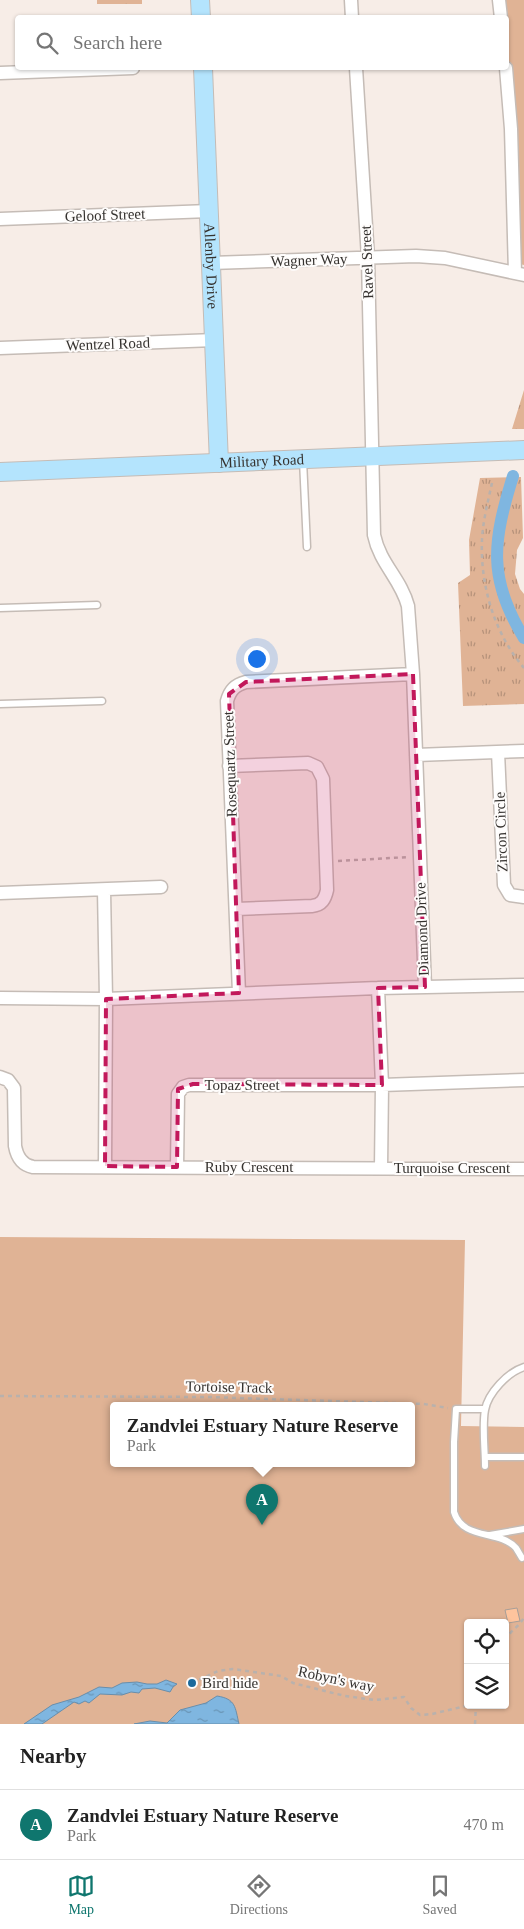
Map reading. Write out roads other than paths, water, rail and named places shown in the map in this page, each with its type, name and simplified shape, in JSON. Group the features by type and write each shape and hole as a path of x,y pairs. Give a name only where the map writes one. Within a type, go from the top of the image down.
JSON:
{"main road":[{"path":"200,0 201,15"},
{"name":"Allenby Drive","path":"203,70 219,463"},
{"name":"Military Road","path":"0,472 524,450"}],"street":[{"path":"351,0 352,15"},
{"path":"499,0 501,15"},
{"path":"0,72 66,70"},
{"name":"Ravel Street","path":"356,70 368,258 372,456"},
{"path":"506,70 520,274"},
{"name":"Geloof Street","path":"0,218 209,211"},
{"name":"Wagner Way","path":"211,263 429,256 520,274"},
{"name":"Wentzel Road","path":"0,348 215,340"},
{"name":"Diamond Drive","path":"0,998 106,998 425,987 413,674 408,606 406,597 380,557 374,535 372,456"},
{"name":"Rosequartz Street","path":"239,993 227,701 232,688 246,682 413,674"},
{"path":"416,755 524,751"},
{"name":"Zircon Circle","path":"498,752 504,885 510,895 524,897"},
{"path":"229,766 308,763 317,767 323,779 327,890 325,898 319,904 312,906 236,909"},
{"path":"0,893 161,887"},
{"path":"104,890 106,1166"},
{"path":"425,987 524,985"},
{"path":"378,988 382,1085 381,1168"},
{"name":"Ruby Crescent","path":"0,1077 8,1080 14,1088 15,1146 21,1160 33,1167 381,1168"},
{"path":"382,1085 524,1080"},
{"name":"Topaz Street","path":"177,1167 178,1094 181,1089 187,1086 193,1084 382,1085"},
{"name":"Turquoise Crescent","path":"381,1168 524,1169"}],"lane":[{"path":"303,459 307,547"},
{"path":"0,608 98,605"},
{"path":"0,704 102,701"},
{"path":"485,1466 485,1409 503,1380 518,1368 524,1367"},
{"path":"485,1409 456,1409 454,1512 461,1525 516,1547 522,1558"},
{"path":"485,1457 524,1457"},
{"path":"486,1535 524,1529"}],"water":[{"path":"166,1680 177,1684 170,1692 155,1688 142,1689 139,1693 131,1692 122,1695 100,1694 89,1703 85,1701 79,1704 74,1702 42,1724 24,1724 52,1705 79,1697 99,1687 112,1688 122,1683 137,1682 157,1684"},
{"path":"217,1696 228,1699 234,1705 239,1724 134,1724 150,1721 167,1723 180,1710 206,1703"}],"waterway":[{"path":"513,476 501,520 497,559 504,597 524,638"}],"place":[{"name":"Zandvlei Estuary Nature Reserve","path":"262,1525"},
{"name":"Bird hide","path":"192,1683"}]}
